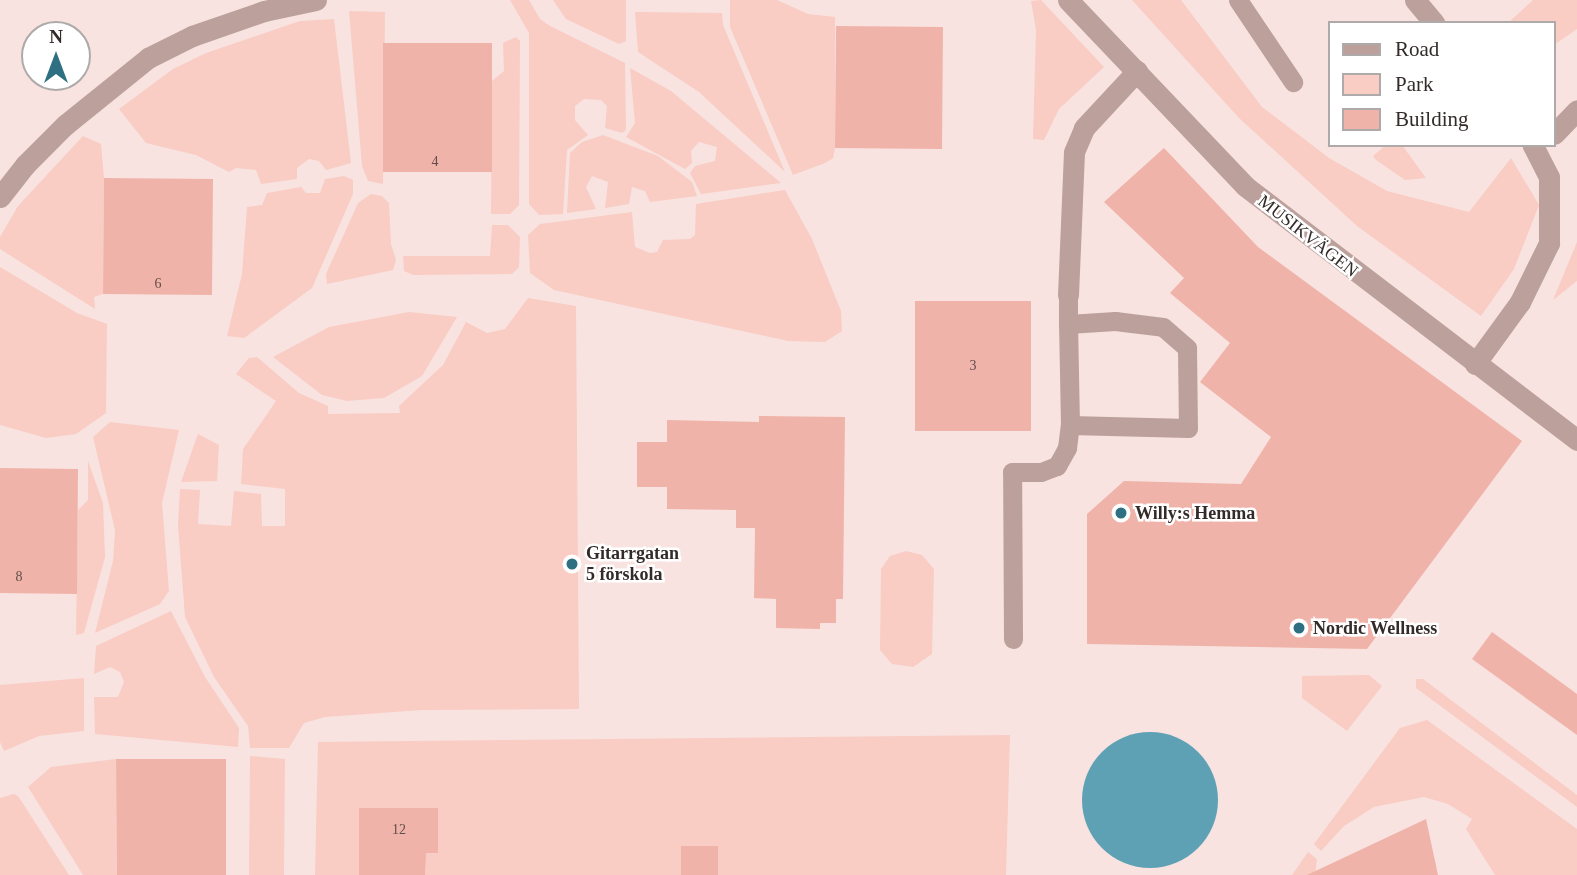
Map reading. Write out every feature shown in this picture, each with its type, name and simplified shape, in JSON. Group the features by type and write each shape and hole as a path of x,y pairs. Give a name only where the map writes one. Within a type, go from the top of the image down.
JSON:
{"street":[{"path":"0,197 25,165 65,125 148,58 192,36 264,11 316,0"},
{"name":"MUSIKVÄGEN","path":"1068,0 1245,186 1577,440"},
{"path":"1415,0 1432,21"},
{"path":"1068,295 1074,152 1084,128 1137,71"},
{"path":"1556,132 1577,110"},
{"path":"1475,364 1520,302 1549,243 1549,177 1537,147"}],"lane":[{"path":"1238,0 1293,82"},
{"path":"1013,639 1012,472 1041,472 1056,466 1067,448 1070,425 1068,295"},
{"path":"1068,324 1115,321 1163,327 1187,348 1188,428 1070,425"}],"green space":[{"path":"510,0 529,0 540,19 550,26 625,63 626,130 622,133 605,128 607,106 601,100 584,99 575,106 575,120 588,135 567,150 563,214 539,215 529,204 529,33"},
{"path":"553,0 626,0 626,41 619,44 566,19"},
{"path":"730,0 777,0 808,14 835,17 835,148 833,158 825,163 793,175 730,27"},
{"path":"1041,0 1104,67 1059,109 1044,140 1033,139 1036,30 1031,1"},
{"path":"1132,0 1181,0 1262,107 1329,158 1387,191 1469,212 1511,158 1539,205 1514,269 1481,316 1357,226 1239,118"},
{"path":"1533,0 1577,0 1577,29 1556,44 1556,21 1510,21"},
{"path":"349,11 385,12 383,184 368,181 362,166"},
{"path":"635,12 722,13 723,25 785,172 699,92 638,52"},
{"path":"334,19 351,163 326,170 319,161 309,159 297,168 297,179 261,184 256,170 236,168 229,172 196,155 146,143 119,109 173,69 206,53 300,21"},
{"path":"516,37 520,41 519,205 510,214 491,214 492,81 504,71 503,43"},
{"path":"630,68 671,91 781,183 701,194 690,173 695,166 715,161 717,147 699,142 691,151 692,163 685,169 626,137 635,123"},
{"path":"603,135 658,156 692,182 697,196 650,202 645,191 632,187 629,204 605,208 608,182 592,176 586,187 596,209 567,213 570,153 582,142"},
{"path":"83,136 101,144 104,178 103,294 94,297 95,309 0,249 0,237 18,206"},
{"path":"1384,147 1403,147 1426,178 1405,180 1373,156"},
{"path":"344,176 353,180 353,194 312,288 244,338 227,336 242,274 247,207 262,205 267,193 301,187 306,193 320,193 325,179"},
{"path":"785,190 812,239 841,311 842,331 825,342 788,341 554,290 530,273 528,235 540,224 632,212 635,247 650,253 657,252 663,240 690,239 695,235 696,204"},
{"path":"371,194 382,196 389,203 391,244 396,260 393,270 327,284 326,274 358,203"},
{"path":"492,225 508,225 520,237 519,267 512,274 413,275 404,271 403,256 490,256"},
{"path":"1577,242 1577,281 1553,300"},
{"path":"0,267 77,313 107,324 106,413 76,434 46,438 0,425"},
{"path":"528,298 576,306 579,709 422,710 325,717 304,723 289,748 250,748 248,726 214,677 185,617 178,525 180,489 200,490 198,524 231,526 234,491 261,494 262,526 285,526 285,489 241,484 243,449 276,401 236,374 249,358 257,357 299,393 328,406 328,414 400,413 399,406 443,365 466,322 487,333 505,329"},
{"path":"409,312 457,317 422,376 384,398 347,401 322,395 273,357 329,327"},
{"path":"110,422 179,430 162,503 169,591 160,604 95,633 113,561 115,530 93,437"},
{"path":"198,434 219,445 217,481 181,482"},
{"path":"88,461 103,503 105,557 84,633 76,635 78,510 88,500"},
{"path":"906,551 922,555 934,569 932,654 913,667 892,664 880,650 881,569 890,556"},
{"path":"171,611 205,677 239,728 238,747 95,734 94,697 118,697 124,682 120,672 110,667 94,674 96,646"},
{"path":"1369,675 1382,686 1347,731 1302,698 1302,676"},
{"path":"84,678 84,731 39,736 4,751 0,742 0,685"},
{"path":"1416,679 1423,679 1577,795 1577,807 1416,688"},
{"path":"1427,720 1577,829 1577,875 1495,875 1466,829 1472,819 1448,804 1424,797 1374,807 1344,826 1321,851 1314,844 1400,728"},
{"path":"1010,735 1006,875 315,875 318,742"},
{"path":"250,756 285,759 284,875 249,875"},
{"path":"116,759 117,875 83,875 28,787 51,767"},
{"path":"14,794 18,796 69,875 0,875 0,798"},
{"path":"1308,852 1317,859 1315,875 1292,875"}],"water":[{"path":"1150,732 1176,737 1198,752 1213,774 1218,800 1213,826 1198,848 1176,863 1150,868 1124,863 1102,848 1087,826 1082,800 1087,774 1102,752 1124,737"}],"building":[{"path":"836,26 943,27 942,149 835,148"},
{"path":"383,43 492,43 492,172 383,172"},
{"path":"1164,148 1258,247 1522,441 1367,649 1087,644 1087,514 1124,481 1241,484 1271,437 1200,382 1230,343 1170,293 1184,278 1104,202"},
{"path":"104,178 213,179 212,295 103,294"},
{"path":"915,301 1031,301 1031,431 915,431"},
{"path":"759,416 845,417 843,599 836,599 836,623 820,623 820,629 776,628 776,599 754,598 755,528 736,528 736,510 667,509 667,487 637,487 637,442 667,442 667,420 759,422"},
{"path":"0,468 78,469 77,594 0,593"},
{"path":"1492,632 1577,694 1577,735 1472,659"},
{"path":"116,759 226,759 226,875 117,875"},
{"path":"359,808 438,808 438,853 426,853 425,875 359,875"},
{"path":"1426,819 1438,875 1307,875"},
{"path":"681,846 718,846 718,875 681,875"}],"place":[{"name":"Willy:s Hemma","path":"1121,513"},
{"name":"Gitarrgatan 5 förskola","path":"572,564"},
{"name":"Nordic Wellness","path":"1299,628"}]}
